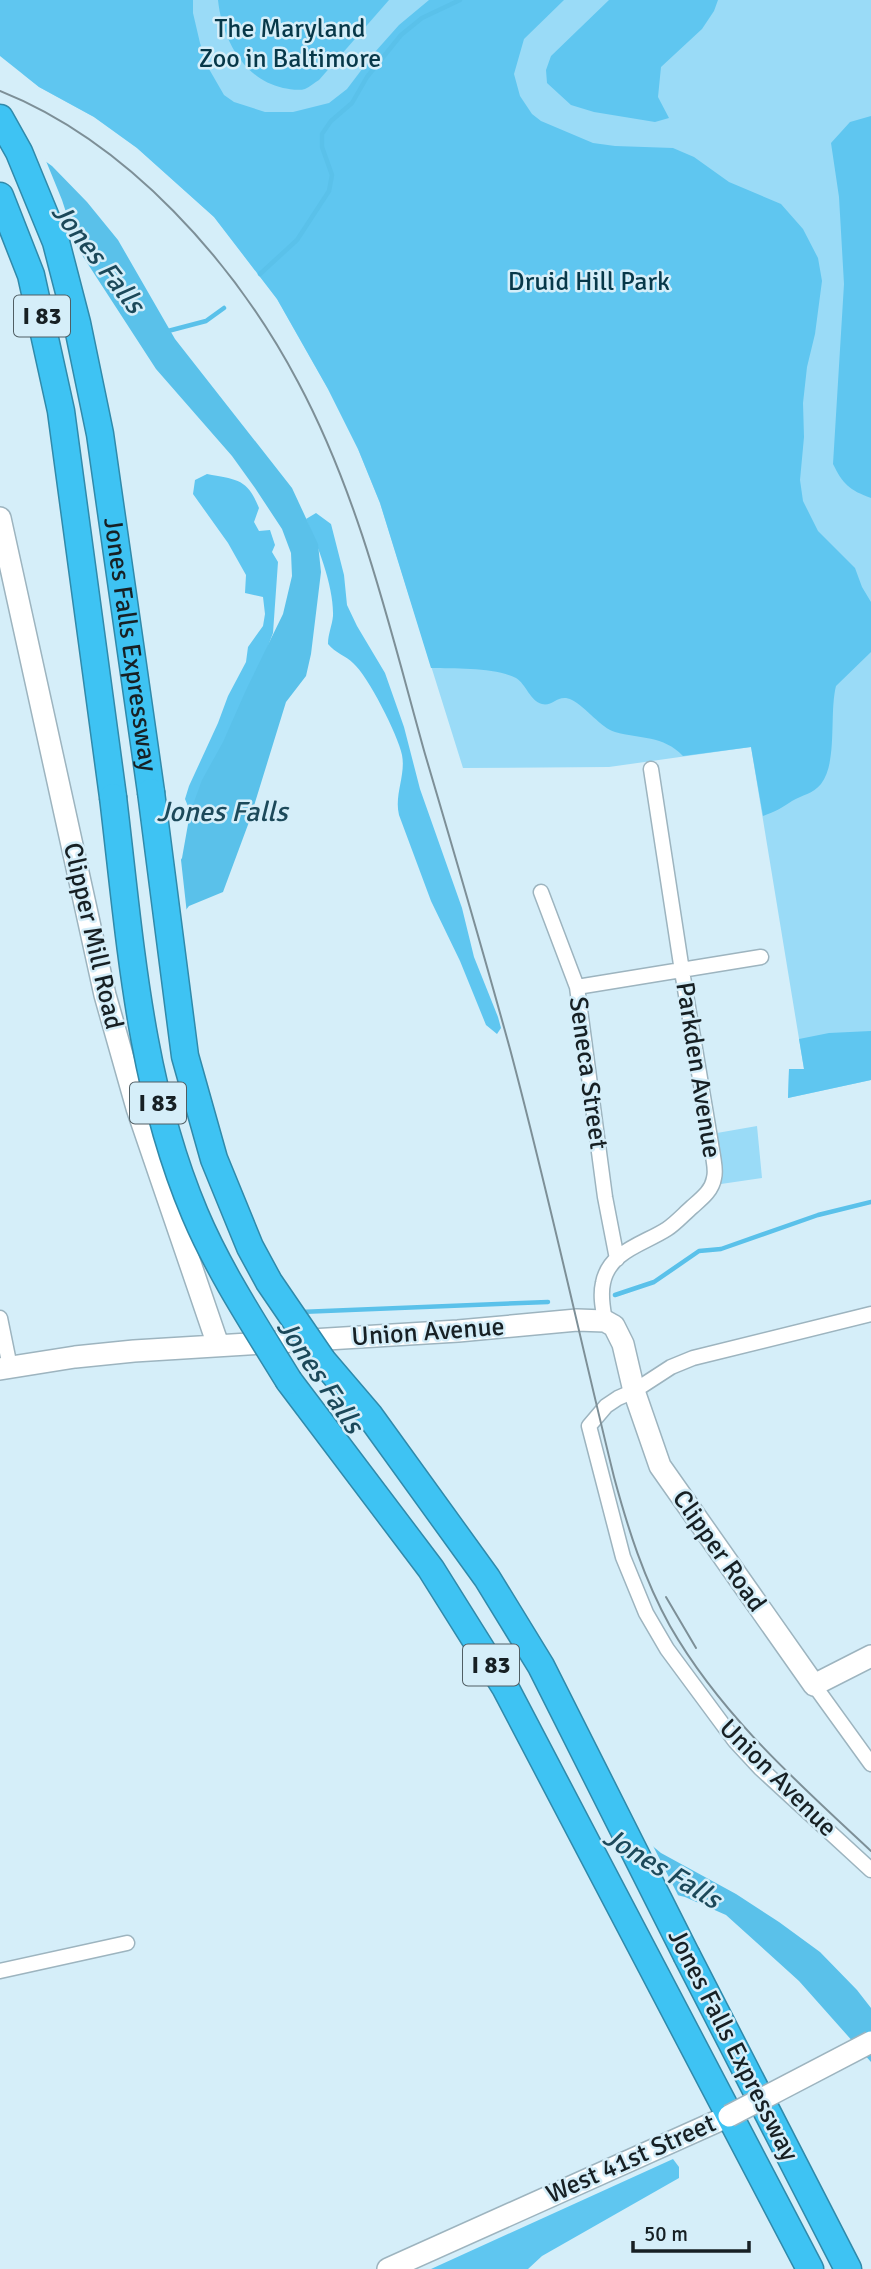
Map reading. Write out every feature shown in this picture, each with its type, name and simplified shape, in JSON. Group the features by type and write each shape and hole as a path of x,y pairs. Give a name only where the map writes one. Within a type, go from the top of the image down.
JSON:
{"highway":[{"name":"Jones Falls Expressway","path":"0,118 19,152 56,242 71,295 100,434 185,1056 214,1158 250,1247 270,1282 323,1361 370,1416 494,1589 541,1666 848,2269"},
{"name":"Jones Falls Expressway","path":"0,196 35,287 53,366 113,797 140,1018 152,1082 195,1215 222,1271 289,1381 431,1569 505,1687 810,2269"}],"street":[{"name":"Clipper Mill Road","path":"0,518 105,995 137,1108 218,1345"},
{"name":"Parkden Avenue","path":"603,1305 605,1276 617,1259 631,1246 667,1228 700,1200 714,1179 713,1156 651,769"},
{"name":"Seneca Street","path":"541,892 577,987 605,1197 617,1259"},
{"path":"577,987 761,957"},
{"name":"Union Avenue","path":"5,1368 100,1354 458,1331 576,1320 603,1305"},
{"name":"Clipper Road","path":"603,1305 619,1333 634,1391 653,1448 668,1480 871,1764"},
{"path":"634,1391 671,1367 693,1358 871,1314"},
{"path":"0,1318 5,1368"},
{"name":"Union Avenue","path":"634,1391 606,1406 589,1426 623,1557 646,1613 667,1649 735,1741 760,1768 871,1870"},
{"path":"814,1685 871,1656"},
{"path":"0,1971 127,1943"},
{"name":"West 41st Street","path":"387,2269 729,2116 871,2042"}],"green space":[{"name":"Druid Hill Park","path":"0,0 871,0 871,1080 788,1098 789,1069 804,1069 751,747 609,767 463,768 380,503 358,449 328,389 277,299 214,217 137,148 94,117 39,87 24,75 0,44"},
{"name":"Druid Hill Park","path":"0,0 193,0 200,43 209,69 224,95 234,102 265,112 293,112 329,103 347,89 399,25 429,0 564,0 524,39 514,74 520,96 532,114 541,121 593,143 673,148 694,157 729,182 781,204 803,229 818,258 822,281 803,403 804,437 800,480 803,501 818,531 855,568 871,602 871,652 836,686 830,763 821,784 811,792 763,816 751,747 683,756 659,741 610,730 583,707 567,698 542,704 531,696 516,678 507,674 475,669 431,668 380,503 358,449 328,389 277,299 214,217 137,148 94,117 39,87 0,56"},
{"name":"The Maryland Zoo in Baltimore","path":"218,0 389,0 319,80 300,90 269,83 246,66 237,55 224,29"},
{"path":"609,0 718,0 702,29 661,67 658,97 669,118 655,122 594,112 571,105 547,83 546,70 551,56"},
{"path":"871,116 871,498 848,486 833,464 844,284 839,197 831,143 850,122"},
{"path":"207,474 233,479 250,491 259,508 254,522 259,531 270,530 275,545 272,552 278,562 273,633 255,680 192,816 185,799 189,786 228,696 246,662 248,647 263,626 265,614 263,597 245,593 246,575 228,543 193,494 195,480"},
{"path":"316,513 331,524 344,575 347,605 385,673 404,727 420,789 462,908 474,957 498,1017 501,1028 497,1034 486,1025 460,961 431,901 399,815 398,800 403,762 395,734 382,706 359,670 328,644 333,616 331,592 306,519"},
{"path":"871,1031 871,1080 788,1098 789,1069 804,1069 799,1039 829,1033"},
{"path":"757,1126 762,1178 721,1184 717,1133"},
{"path":"673,2159 679,2167 679,2178 542,2256 528,2269 431,2269"}],"water":[{"path":"0,129 52,166 87,202 118,240 175,339 292,488 318,544 321,572 306,676 286,702 249,822 223,892 189,906 178,927 176,947 184,1018 207,1111 247,1233 279,1298 313,1347 354,1390 461,1532 555,1704 638,1834 661,1853 736,1894 820,1952 871,2008 871,2062 799,1981 726,1915 685,1897 640,1886 607,1864 584,1841 549,1789 503,1691 411,1525 264,1328 196,1203 158,1074 143,1001 135,923 139,904 175,869 182,858 190,813 202,780 223,742 283,614 292,576 291,553 282,529 255,488 232,456 156,369 71,238 21,186 0,171"}],"pier":[{"path":"0,125 44,156 82,261 69,240 18,189 0,175"},
{"name":"Jones Falls","path":"180,851 187,914 181,928 199,1069 250,1231 357,1388 615,1795 640,1832 649,1838 680,1899 638,1889 605,1867 500,1693 262,1330 171,1140 136,903 172,867"}],"waterway":[{"path":"260,274 297,240 329,191 332,175 322,147 322,134 331,121 352,103 367,77 401,35 422,18 460,0"},
{"path":"168,331 206,321 224,308"},
{"path":"615,1295 654,1282 699,1251 721,1249 818,1215 871,1202"},
{"path":"300,1312 548,1302"}],"tram line":[{"path":"0,91 47,113 92,141 134,174 173,211 210,251 243,294 272,337 320,426 372,565 510,1049 614,1477 645,1572 670,1626 690,1658 736,1718 871,1851"},
{"path":"666,1597 696,1648"}]}
